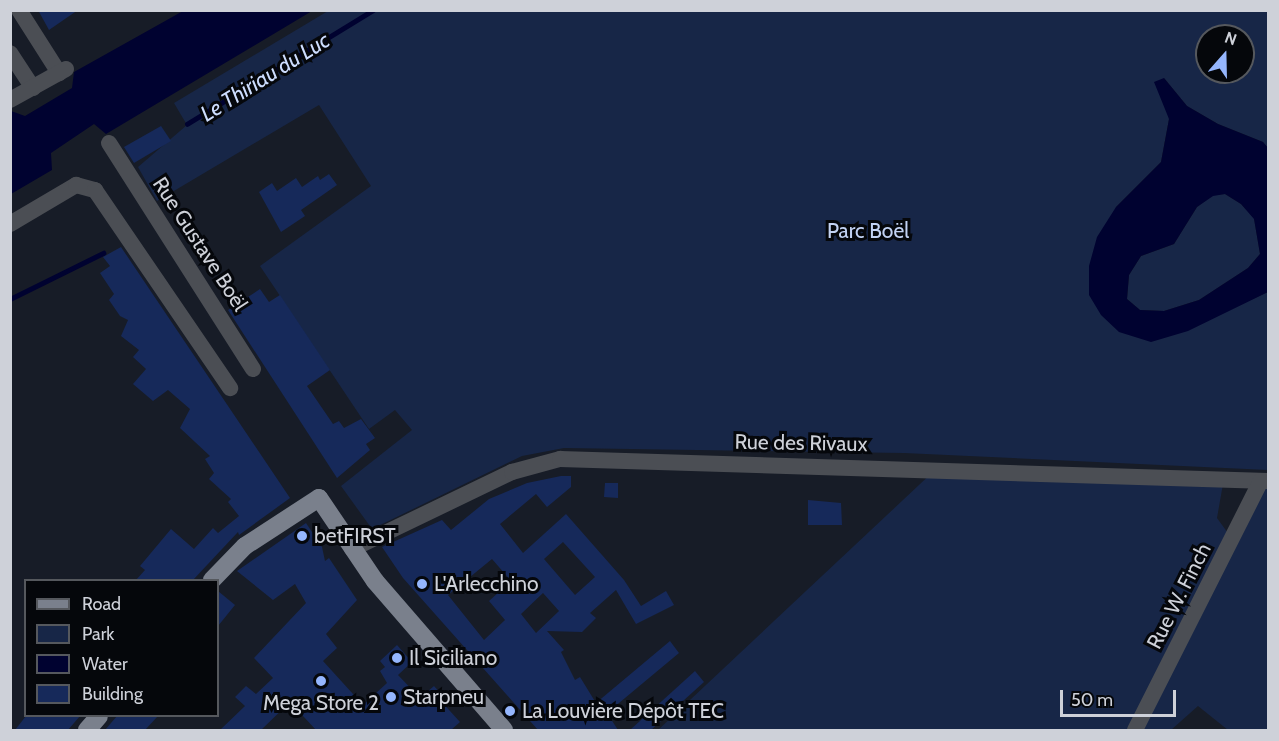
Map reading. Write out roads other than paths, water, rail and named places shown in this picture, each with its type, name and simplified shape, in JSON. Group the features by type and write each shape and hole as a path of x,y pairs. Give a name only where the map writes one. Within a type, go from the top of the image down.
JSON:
{"main road":[{"path":"213,579 245,546 319,498 352,549 429,647 504,730"},
{"path":"87,730 98,717"}],"street":[{"path":"10,100 63,71 19,10"},
{"path":"10,54 33,88"},
{"name":"Rue Gustave Boël","path":"109,142 253,369"},
{"path":"10,224 76,185 95,190 230,388"},
{"name":"Rue des Rivaux","path":"352,549 512,472 560,459 1265,481"},
{"name":"Rue W. Finch","path":"1135,730 1265,481"}],"water":[{"path":"183,11 312,11 106,134 94,124 51,153 52,170 11,194 11,111 25,116 72,88 74,72"},
{"path":"1164,78 1187,106 1218,124 1263,142 1268,148 1268,292 1188,331 1151,342 1119,332 1101,315 1089,295 1089,266 1097,237 1116,207 1161,162 1169,119 1154,82","holes":["1225,194 1241,204 1254,219 1260,254 1248,268 1199,300 1164,311 1140,310 1127,299 1129,275 1141,256 1174,244 1197,207 1213,196"]}],"waterway":[{"name":"Le Thiriau du Luc","path":"187,124 373,10"},
{"name":"Le Thiriau du Luc","path":"10,299 103,253"}],"place":[{"name":"betFIRST","path":"302,536"},
{"name":"L'Arlecchino","path":"422,584"},
{"name":"Il Siciliano","path":"397,658"},
{"name":"Mega Store 2","path":"321,681"},
{"name":"Starpneu","path":"391,697"},
{"name":"La Louvière Dépôt TEC","path":"510,711"}],"park label":[{"name":"Parc Boël","path":"868,231"}]}
